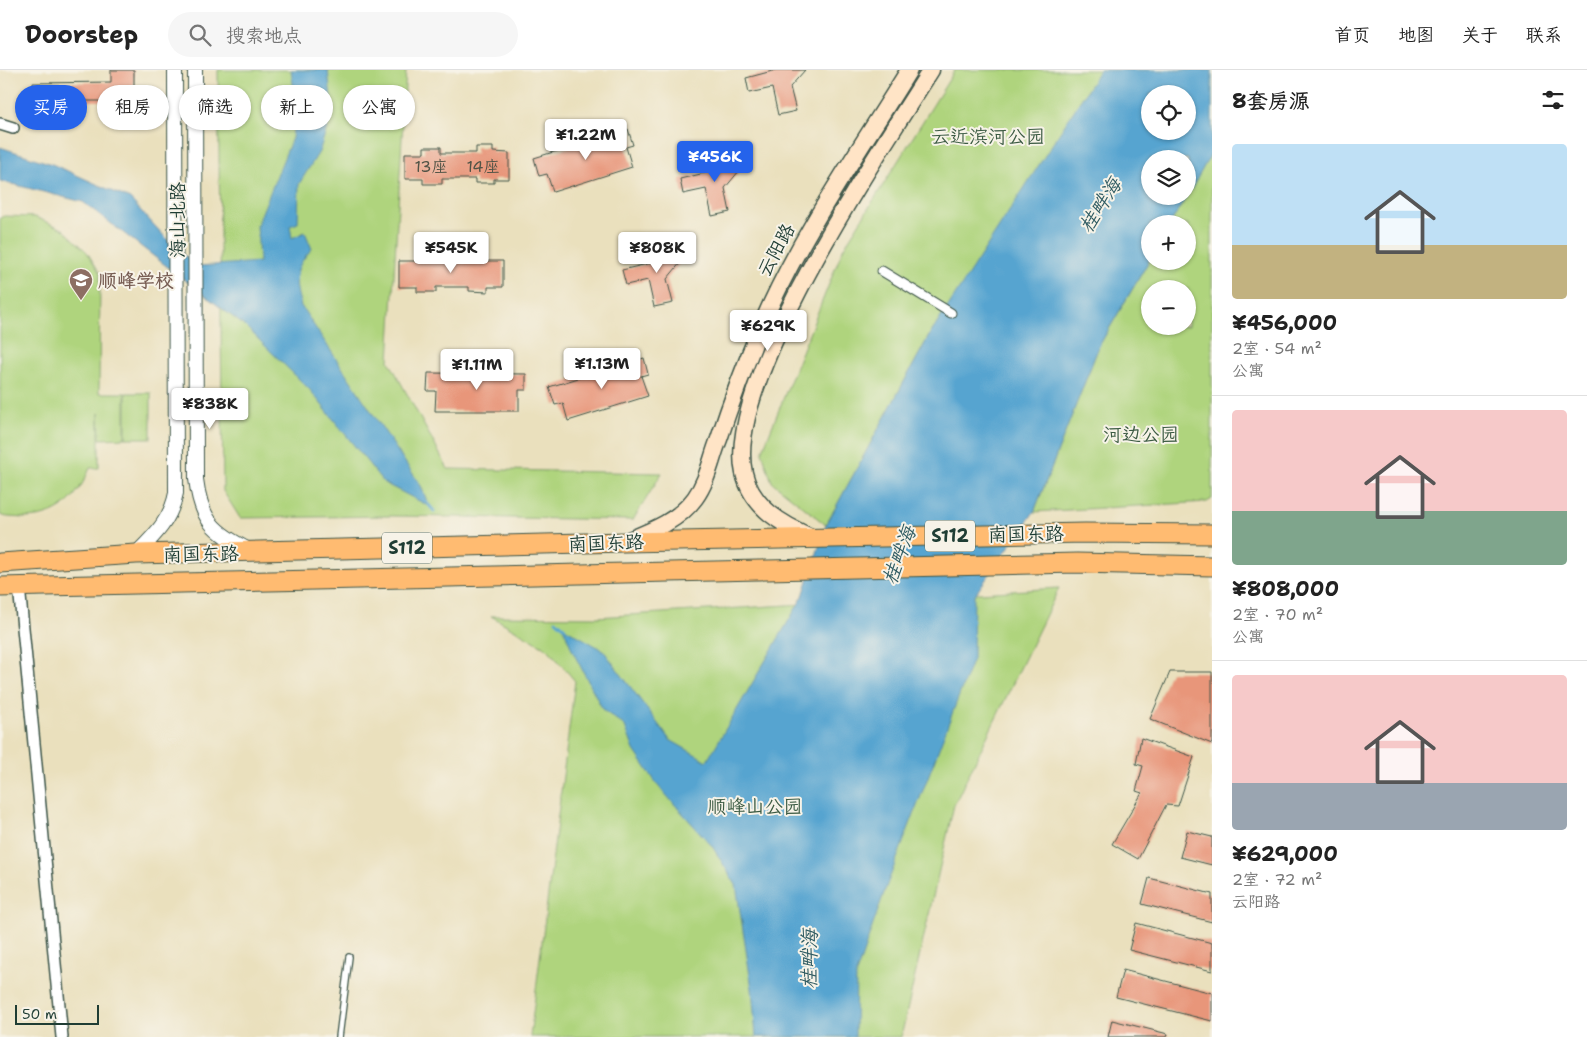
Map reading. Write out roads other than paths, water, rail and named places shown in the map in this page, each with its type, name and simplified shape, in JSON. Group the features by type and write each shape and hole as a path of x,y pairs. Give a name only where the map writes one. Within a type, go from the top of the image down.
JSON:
{"highway":[{"name":"南国东路","path":"0,563 136,554 254,553 626,542 1209,532"},
{"name":"南国东路","path":"0,587 1077,563 1212,566"}],"main road":[{"name":"云阳路","path":"626,542 671,521 696,497 710,467 737,386 763,321 809,230 909,70"},
{"name":"云阳路","path":"815,539 791,528 765,510 750,491 744,474 741,456 742,436 750,401 788,314 832,231 931,70"},
{"path":"763,321 763,335 768,337 788,314"}],"street":[{"name":"海山北路","path":"136,554 166,520 173,509 176,493 175,70"},
{"name":"海山北路","path":"195,70 196,449 198,498 205,516 215,530 226,539 254,553"},
{"path":"0,124 13,128"},
{"path":"882,271 950,313"},
{"path":"19,586 62,1037"}],"lane":[{"path":"339,1037 349,957"}],"water":[{"path":"291,70 328,70 330,85 293,85"},
{"name":"桂畔海","path":"1100,70 1212,70 1212,152 1196,181 1196,150 1141,150 1141,205 1182,205 1175,215 1141,215 1141,270 1144,270 1099,346 1034,512 974,596 973,659 885,890 856,974 855,1037 756,1037 752,989 736,885 712,846 659,787 634,750 625,726 603,710 573,652 563,627 603,650 670,740 707,761 803,596 826,525 929,336"},
{"path":"293,130 326,130 319,152 299,184 298,223 290,226 292,238 305,232 312,249 298,269 296,282 301,306 421,486 429,506 384,483 310,390 246,327 83,202 0,181 0,147 52,164 130,199 178,251 199,266 259,262 257,225 292,138"}],"waterway":[{"path":"428,504 434,511"},
{"path":"556,620 565,628"}],"place":[{"name":"顺峰学校","path":"81,301"}],"park label":[{"name":"云近滨河公园","path":"988,136"},
{"name":"河边公园","path":"1141,434"},
{"name":"顺峰山公园","path":"755,806"}]}
